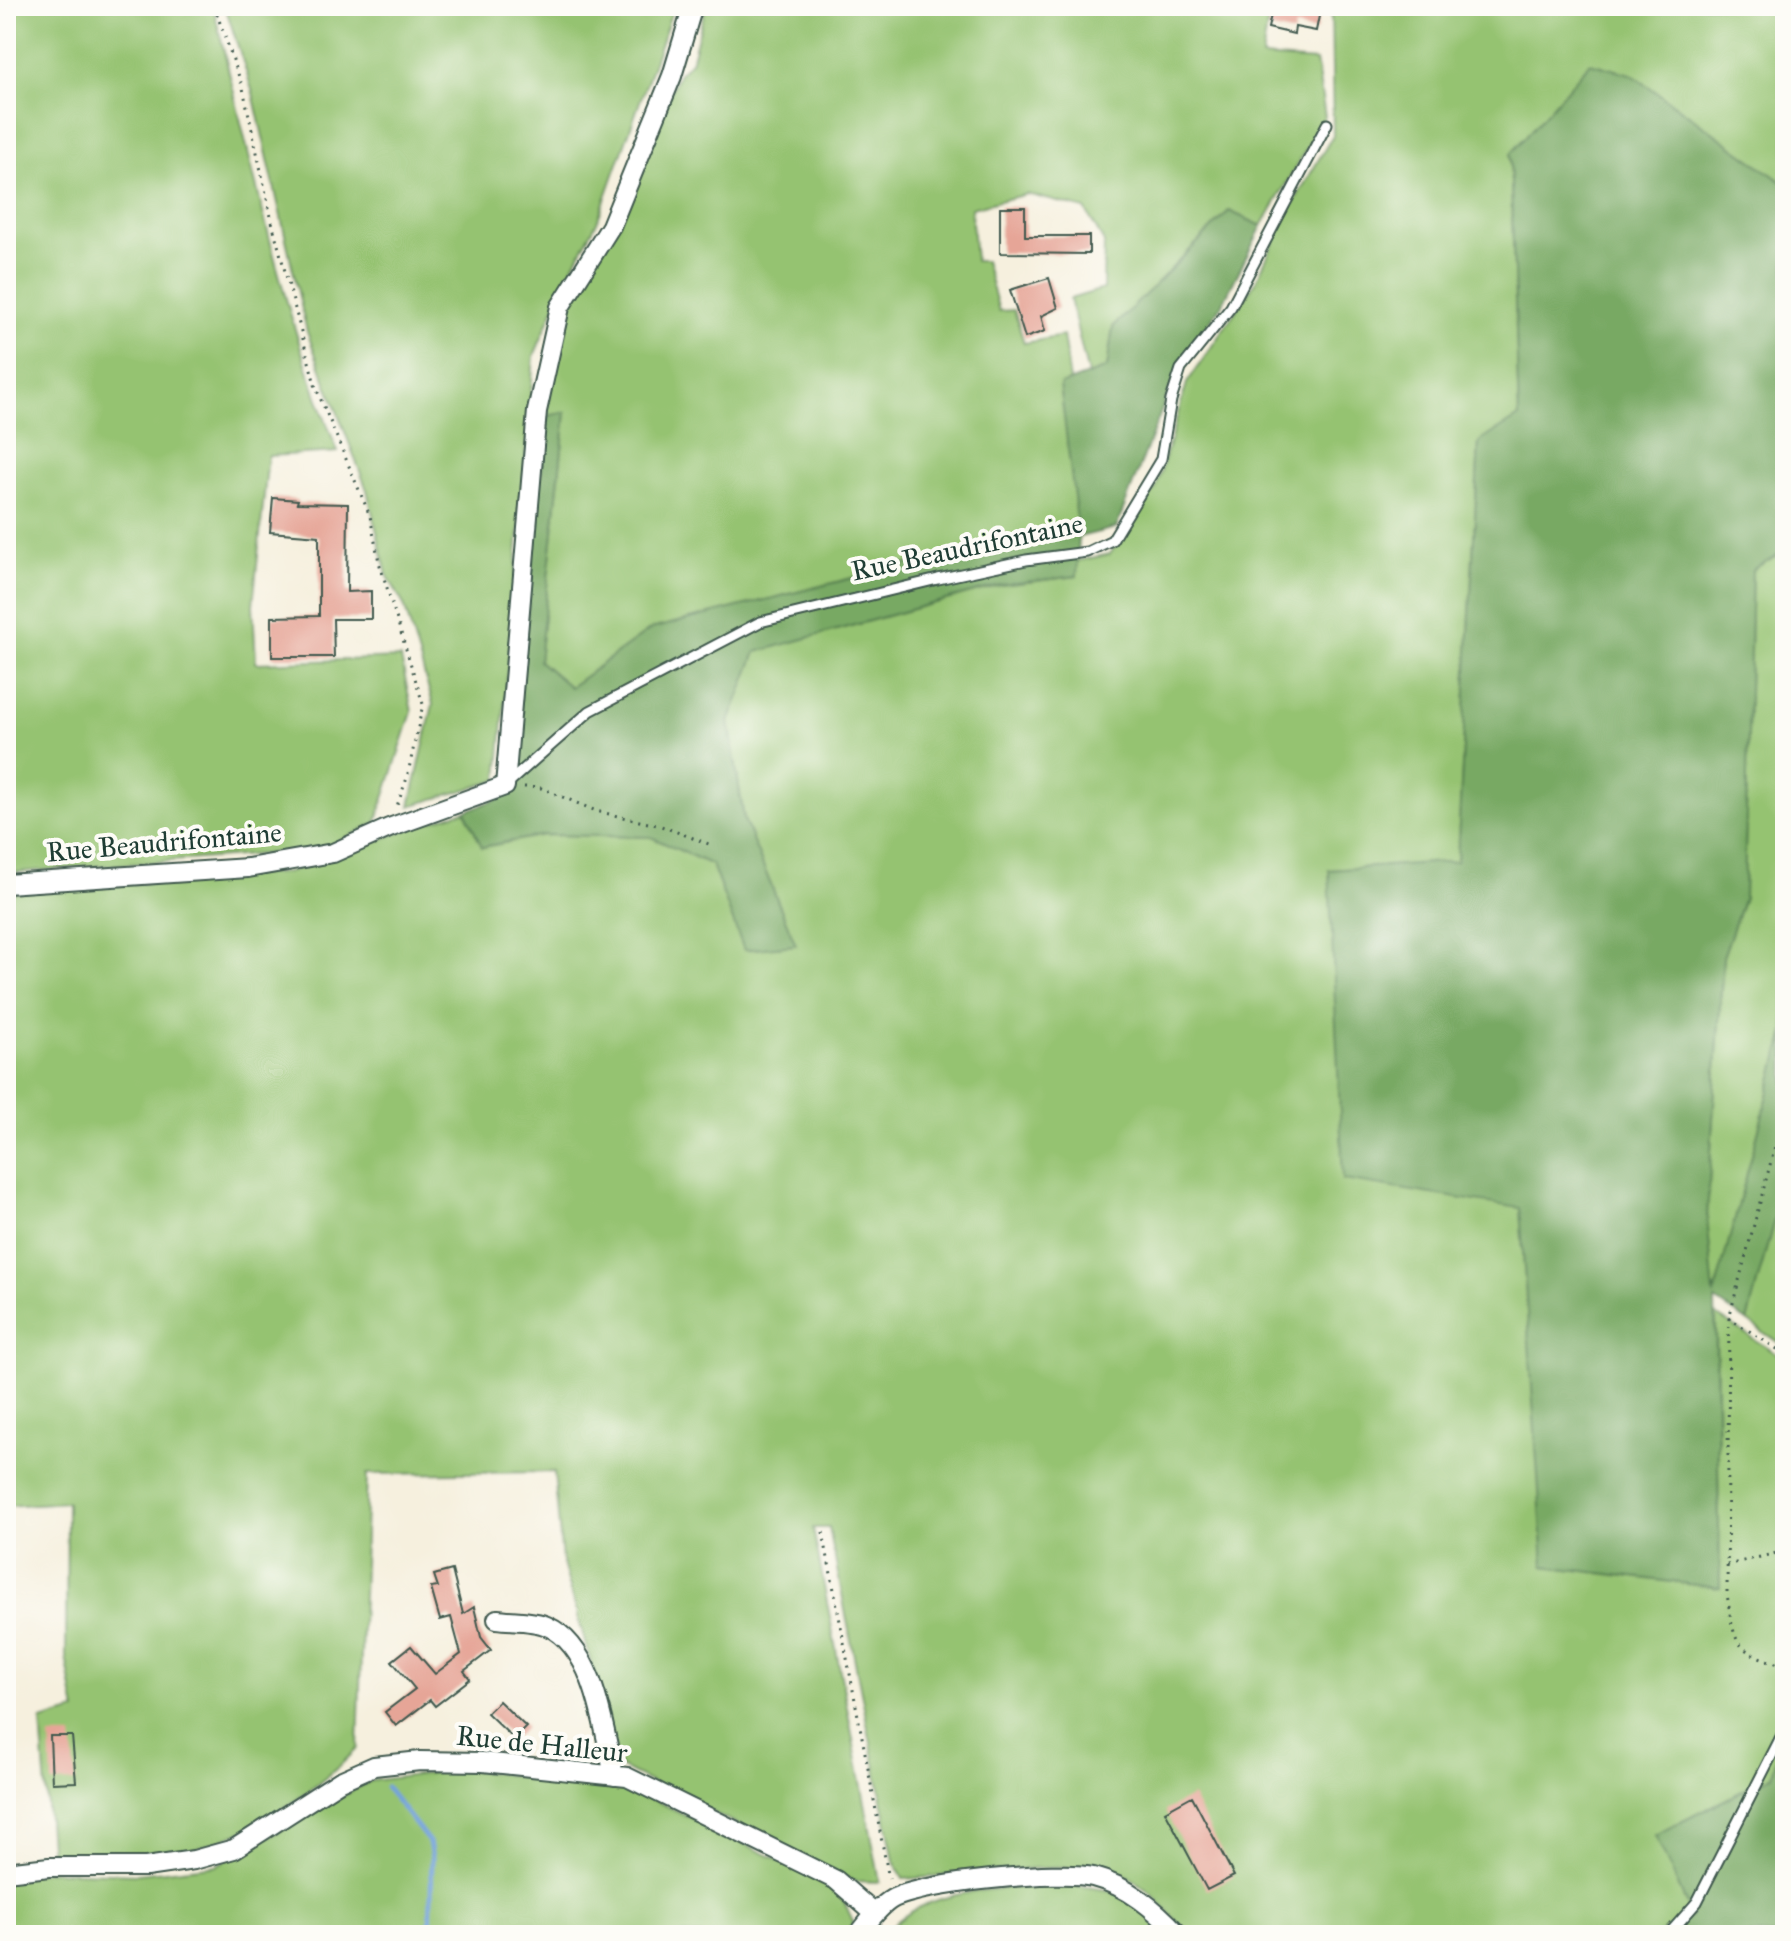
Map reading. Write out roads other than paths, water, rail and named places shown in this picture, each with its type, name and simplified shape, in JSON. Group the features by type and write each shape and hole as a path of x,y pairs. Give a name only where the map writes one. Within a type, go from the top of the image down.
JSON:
{"street":[{"path":"505,786 537,411 560,307 611,226 672,76 693,6"},
{"name":"Rue Beaudrifontaine","path":"6,884 248,868 333,853 389,828 505,786"},
{"path":"497,1619 546,1626 577,1648 599,1708 614,1776"},
{"name":"Rue de Halleur","path":"6,1872 49,1867 146,1867 234,1849 340,1781 374,1766 420,1761 483,1762 627,1777 836,1880 875,1914"},
{"path":"858,1935 892,1899 953,1884 1092,1876 1143,1901 1179,1935"}],"lane":[{"name":"Rue Beaudrifontaine","path":"505,786 590,711 760,622 953,575 1026,560 1087,552 1112,540 1161,459 1171,400 1181,369 1231,307 1327,124"},
{"path":"1668,1935 1697,1902 1785,1729"}],"waterway":[{"path":"386,1787 429,1842 432,1858 430,1935"}]}
